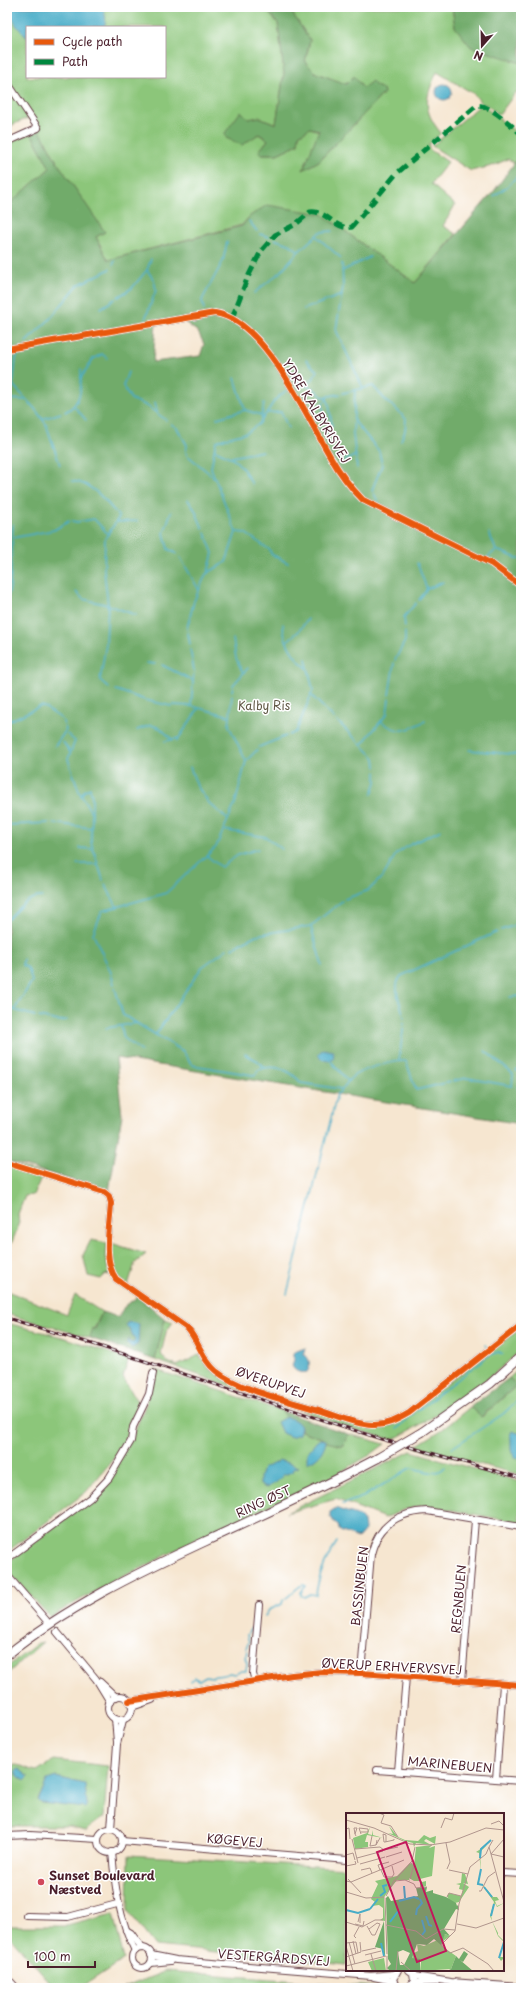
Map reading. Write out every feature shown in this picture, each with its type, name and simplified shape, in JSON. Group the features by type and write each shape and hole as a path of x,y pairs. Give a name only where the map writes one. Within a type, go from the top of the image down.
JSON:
{"main road":[{"name":"RING ØST","path":"7,1655 44,1628 119,1583 331,1483 378,1458 422,1432 490,1384 521,1356"},
{"path":"7,1979 15,1988"}],"street":[{"path":"7,82 38,128 7,142"},
{"name":"YDRE KALBYRISVEJ","path":"7,349 215,313 232,318 266,350 283,372 330,457 353,490 363,500 487,561 505,572 521,586"},
{"name":"ØVERUPVEJ","path":"7,1162 104,1192 109,1196 111,1203 108,1258 112,1273 116,1279 187,1328 192,1333 208,1364 226,1378 242,1385 318,1410 371,1425 379,1425 398,1420 521,1325"},
{"path":"7,1559 90,1498 109,1478 131,1441 133,1427 149,1394 153,1373"},
{"name":"BASSINBUEN","path":"361,1674 371,1554 374,1543 380,1531 398,1516 413,1511 426,1511 521,1527"},
{"name":"REGNBUEN","path":"462,1681 475,1520"},
{"path":"7,1575 46,1620"},
{"path":"255,1681 253,1674 258,1605"},
{"path":"57,1632 96,1679 116,1697"},
{"name":"ØVERUP ERHVERVSVEJ","path":"129,1701 322,1672 521,1686"},
{"path":"398,1771 406,1677"},
{"path":"96,1679 110,1702"},
{"path":"496,1779 503,1684"},
{"name":"ØVERUP ERHVERVSVEJ","path":"132,1707 167,1695"},
{"path":"117,1744 123,1720 131,1714 132,1707 129,1701 123,1697 116,1697 110,1702 108,1710 112,1717 123,1720"},
{"path":"111,1829 117,1744 116,1719"},
{"name":"MARINEBUEN","path":"377,1770 521,1781"},
{"path":"111,1829 119,1833 122,1841 119,1849 112,1852 105,1851 101,1848 98,1839 103,1832 111,1829"},
{"path":"7,1836 98,1839"},
{"name":"KØGEVEJ","path":"122,1841 346,1860"},
{"path":"112,1852 117,1904 126,1930 135,1951 132,1959 136,1966 146,1968 151,1963 151,1955 148,1950 142,1948 131,1933 126,1930"},
{"path":"504,1873 521,1874"},
{"path":"26,1916 68,1917 117,1904"},
{"path":"135,1951 142,1948"},
{"name":"VESTERGÅRDSVEJ","path":"151,1955 176,1960 371,1976 393,1981"},
{"name":"VESTERGÅRDSVEJ","path":"151,1963 176,1960"},
{"path":"408,1988 413,1983 414,1976 411,1971"},
{"path":"396,1972 393,1981 399,1988"},
{"name":"VESTERGÅRDSVEJ","path":"371,1976 396,1972"},
{"path":"414,1976 451,1982 521,1987"},
{"path":"413,1983 451,1982"}],"green space":[{"path":"7,7 249,7 251,9 265,9 278,23 284,73 276,124 259,117 258,134 268,140 259,151 261,154 277,154 298,144 299,135 310,128 319,131 304,169 319,161 384,93 382,89 376,86 363,89 316,73 305,62 310,40 288,7 452,7 455,26 471,46 521,63 521,95 516,92 499,115 487,105 482,104 474,94 437,72 430,89 427,104 431,117 441,133 429,144 429,149 448,162 431,184 455,205 443,226 456,234 415,283 322,214 250,216 242,225 108,260 96,237 104,232 57,162 39,129 28,118 12,125 7,138 7,98 13,95 7,86"},
{"path":"249,7 288,7 310,40 305,62 316,73 346,84 354,76 363,88 372,81 376,86 383,89 384,93 319,161 303,170 319,130 310,128 299,135 298,144 277,154 261,154 259,151 268,140 259,134 242,145 226,138 225,133 241,111 248,119 259,117 276,124 284,73 278,23 265,9 251,9"},
{"path":"452,7 521,7 521,63 471,47 455,27"},
{"path":"481,106 486,108 521,136 521,154 514,163 508,159 492,166 471,171 432,146"},
{"name":"Kalby Ris","path":"39,129 57,162 105,232 96,237 108,260 242,226 250,216 267,205 322,214 415,283 494,191 521,154 521,1124 116,1058 122,1115 109,1191 7,1161 7,206 50,168 31,133","holes":["182,320 198,332 204,344 200,356 153,362 156,324"]},
{"path":"31,133 50,168 7,206 7,175 13,172 7,157 7,143"},
{"path":"7,1163 43,1174 33,1195 25,1196 18,1214 19,1225 7,1254"},
{"path":"91,1240 107,1243 106,1258 109,1275 106,1274 101,1279 88,1276 83,1255"},
{"path":"111,1243 146,1254 135,1263 128,1285 114,1272 111,1262"},
{"path":"7,1291 67,1315 75,1295 102,1312 90,1338 7,1314"},
{"path":"138,1296 165,1319 155,1360 90,1338 93,1328 95,1329 102,1312 118,1317 124,1307"},
{"path":"165,1319 173,1322 166,1332 161,1354 166,1361 177,1366 199,1355 208,1367 228,1381 362,1425 392,1425 521,1328 521,1350 460,1400 392,1440 354,1429 155,1360"},
{"path":"7,1323 62,1337 129,1359 123,1377 141,1408 119,1452 86,1492 7,1552"},
{"path":"153,1369 282,1411 301,1431 343,1446 348,1434 385,1444 370,1455 330,1478 191,1542 144,1567 117,1579 50,1617 7,1570 7,1563 100,1491 133,1435 146,1404"},
{"path":"519,1369 521,1373 521,1475 414,1447 443,1429 470,1407 482,1417 517,1385 509,1378"},
{"path":"509,1378 517,1385 481,1417 470,1407"},
{"path":"282,1411 348,1434 343,1446 326,1442 324,1439 301,1431 301,1427 287,1418"},
{"path":"411,1451 521,1482 521,1507 519,1516 521,1523 425,1505 403,1510 385,1518 336,1499 286,1513"},
{"path":"43,1642 7,1674 7,1667 38,1643"},
{"path":"54,1760 108,1766 104,1817 86,1830 68,1826 7,1826 7,1789 13,1781 11,1768 14,1765 17,1765 37,1771","holes":["56,1777 84,1784 87,1804 38,1800 43,1789"]},
{"path":"129,1855 346,1868 346,1965 155,1946 128,1911"},
{"path":"113,1914 124,1959 80,1988 54,1988 7,1933 7,1926 67,1926"},
{"path":"166,1971 390,1988 123,1988"}],"water":[{"path":"7,7 103,7 105,17 104,26 26,26 26,37 16,25"},
{"path":"441,84 447,84 452,89 450,98 447,100 441,100 436,95 436,89"},
{"path":"323,1049 333,1051 334,1058 328,1061 321,1059 318,1054"},
{"path":"128,1322 139,1324 138,1344 132,1348 127,1343 129,1339 129,1342 133,1343 135,1341 130,1329 126,1326"},
{"path":"305,1348 304,1354 309,1360 309,1367 307,1372 296,1371 292,1365 294,1360 294,1352"},
{"path":"284,1418 292,1419 298,1423 301,1427 299,1434 291,1437 282,1433 277,1422"},
{"path":"512,1431 521,1434 521,1457 517,1458 512,1453 510,1435"},
{"path":"321,1439 326,1440 326,1442 321,1452 317,1457 307,1463 307,1453 317,1441"},
{"path":"279,1460 299,1467 294,1469 293,1472 283,1475 278,1481 266,1488 260,1485 260,1477 263,1468"},
{"path":"336,1508 356,1514 360,1517 364,1524 365,1530 358,1538 340,1531 338,1525 330,1518 330,1512"},
{"path":"19,1769 29,1777 25,1781 18,1776 15,1771"},
{"path":"56,1777 85,1784 87,1804 85,1808 41,1803 38,1801 47,1780"}],"waterway":[{"path":"494,196 508,186 521,172"},
{"path":"249,221 257,231"},
{"path":"274,239 289,244 299,251 320,232 332,231"},
{"path":"260,234 269,237"},
{"path":"316,236 341,258"},
{"path":"204,310 202,300 223,261 227,242"},
{"path":"254,293 279,273 298,252"},
{"path":"342,271 370,257"},
{"path":"144,322 156,290 154,280 147,270 151,259"},
{"path":"113,265 115,261"},
{"path":"342,263 343,287 336,330 363,388"},
{"path":"26,342 49,320 78,285 110,269"},
{"path":"118,297 132,288 147,270"},
{"path":"304,309 342,295"},
{"path":"101,308 115,299"},
{"path":"19,351 16,359 13,385 35,409 46,424 60,465"},
{"path":"81,378 93,359 102,354 107,358"},
{"path":"306,360 317,371 313,379 306,385"},
{"path":"65,412 75,404 80,394 81,369"},
{"path":"128,372 123,386 131,399 147,406 166,420"},
{"path":"235,378 245,410"},
{"path":"295,383 297,381 314,389 323,397 340,394"},
{"path":"343,393 373,386 388,403 406,419 405,431 401,440"},
{"path":"190,644 187,628 194,601 206,574 226,562 236,532 211,468 216,441 246,433 259,424 275,400 289,388"},
{"path":"355,391 353,434 357,468"},
{"path":"326,397 329,404 332,426"},
{"path":"7,399 27,400"},
{"path":"323,419 323,403 327,399"},
{"path":"155,402 157,413"},
{"path":"261,421 264,403"},
{"path":"74,406 86,420"},
{"path":"217,418 245,410 261,415"},
{"path":"267,413 281,412 288,428"},
{"path":"42,419 61,413"},
{"path":"354,421 379,451 382,465 372,490 381,507"},
{"path":"171,424 177,428 187,445 187,455 215,478"},
{"path":"215,450 237,462 245,471 252,484"},
{"path":"232,457 262,451"},
{"path":"345,461 356,455"},
{"path":"72,481 80,482 93,489 104,499 119,517 105,539 104,571 108,605 106,644 100,680 109,688"},
{"path":"188,500 195,510 203,529"},
{"path":"171,512 164,533 168,549 177,554"},
{"path":"72,521 77,522 94,519 108,534"},
{"path":"12,538 54,530 69,521"},
{"path":"116,522 137,521"},
{"path":"7,600 10,587 13,524"},
{"path":"237,532 245,533 270,550 271,554 288,563"},
{"path":"205,533 213,553 208,573"},
{"path":"489,533 496,550"},
{"path":"487,558 496,550 517,558 521,558"},
{"path":"180,557 199,590"},
{"path":"417,563 427,589"},
{"path":"419,600 427,589 443,582"},
{"path":"76,592 83,599 108,605 136,615"},
{"path":"405,627 404,617 416,603"},
{"path":"287,641 298,632 308,619"},
{"path":"283,624 283,630 290,649 307,668"},
{"path":"395,660 405,641 405,632"},
{"path":"233,639 236,658 243,673"},
{"path":"190,649 194,670 191,706"},
{"path":"289,735 296,732 313,690 306,659"},
{"path":"147,663 155,664"},
{"path":"389,695 394,663"},
{"path":"162,665 192,680"},
{"path":"232,691 233,685 248,668"},
{"path":"116,690 145,700 171,706"},
{"path":"232,695 229,726 246,761"},
{"path":"311,695 334,718"},
{"path":"361,745 387,714 389,699"},
{"path":"173,705 191,706 230,716"},
{"path":"7,722 41,706 44,707 62,719 66,730 55,746"},
{"path":"177,741 198,709"},
{"path":"337,721 375,758 376,767"},
{"path":"382,722 394,729 404,730 425,721"},
{"path":"137,730 151,725 160,728 172,739"},
{"path":"67,734 75,741 68,759 79,791 92,814 91,842 103,880"},
{"path":"259,747 286,736"},
{"path":"165,741 179,738"},
{"path":"63,742 70,752"},
{"path":"114,984 110,970 93,934 102,911 166,893 216,847 235,804 246,761 257,750"},
{"path":"469,750 521,755"},
{"path":"190,767 197,786 209,803 227,819"},
{"path":"372,794 376,782 376,772"},
{"path":"81,796 84,791 90,788 92,797 92,813"},
{"path":"7,825 49,823"},
{"path":"53,823 91,828"},
{"path":"223,830 266,837 282,849"},
{"path":"345,899 369,890 384,875 396,854 411,844 441,830"},
{"path":"80,848 92,849"},
{"path":"207,856 221,867 238,855 258,849"},
{"path":"77,864 97,864"},
{"path":"105,884 117,907"},
{"path":"7,920 18,908 31,899 42,897"},
{"path":"232,948 256,935 311,926 342,901"},
{"path":"501,930 513,926 521,919"},
{"path":"311,927 322,965"},
{"path":"404,1018 397,991 398,981 401,976 497,932"},
{"path":"156,1034 202,967 227,949"},
{"path":"15,1009 32,981 28,968 22,965 23,959"},
{"path":"115,988 123,1015 183,1051 192,1065 253,1075 256,1074 258,1070 270,1067 287,1071 301,1083 341,1089"},
{"path":"510,997 521,996"},
{"path":"7,1008 35,1016"},
{"path":"39,1017 58,1021 67,1020"},
{"path":"106,1028 137,1023"},
{"path":"399,1060 404,1023"},
{"path":"121,1026 124,1038 141,1051"},
{"path":"453,1081 467,1078 512,1086 513,1074 485,1051"},
{"path":"245,1054 258,1061 264,1068"},
{"path":"330,1060 348,1081"},
{"path":"287,1294 337,1094 350,1079 357,1074 378,1066 400,1061 406,1061 416,1090 450,1082"},
{"path":"516,1071 521,1067"},
{"path":"517,1087 521,1089"},
{"path":"417,1411 488,1356 498,1352 503,1354"},
{"path":"452,1448 503,1414 516,1402 521,1401"},
{"path":"397,1429 414,1413"},
{"path":"343,1504 363,1497 410,1468 437,1472 445,1467"},
{"path":"265,1616 269,1610 282,1604 283,1600 303,1585 306,1586 301,1592 301,1595 304,1597 310,1594 316,1595 323,1567 337,1542"},
{"path":"191,1681 195,1678 199,1680 206,1676 212,1677 229,1673 235,1674 239,1671 246,1671 247,1663 245,1657 248,1653 246,1648 249,1642 247,1635 252,1627"}],"railway":[{"path":"7,1318 96,1345 381,1439 521,1478"}],"marked path":[{"path":"232,318 247,279 261,251 275,235 296,224 310,212 322,214 341,226 352,227 396,174 476,106 481,106 493,111 521,134"}],"cycle path":[{"path":"7,349 215,313 233,320 251,333 267,351 296,395 337,468 349,485 363,500 492,564 521,586"},
{"path":"7,1162 104,1192 109,1196 111,1203 108,1232 108,1252 109,1262 116,1279 187,1328 211,1367 216,1371 226,1378 266,1395 322,1411 346,1420 372,1425 387,1423 409,1413 521,1325"},
{"path":"129,1701 292,1675 322,1672 361,1673 521,1685"}],"place":[{"name":"Sunset Boulevard Næstved","path":"41,1882"}]}
